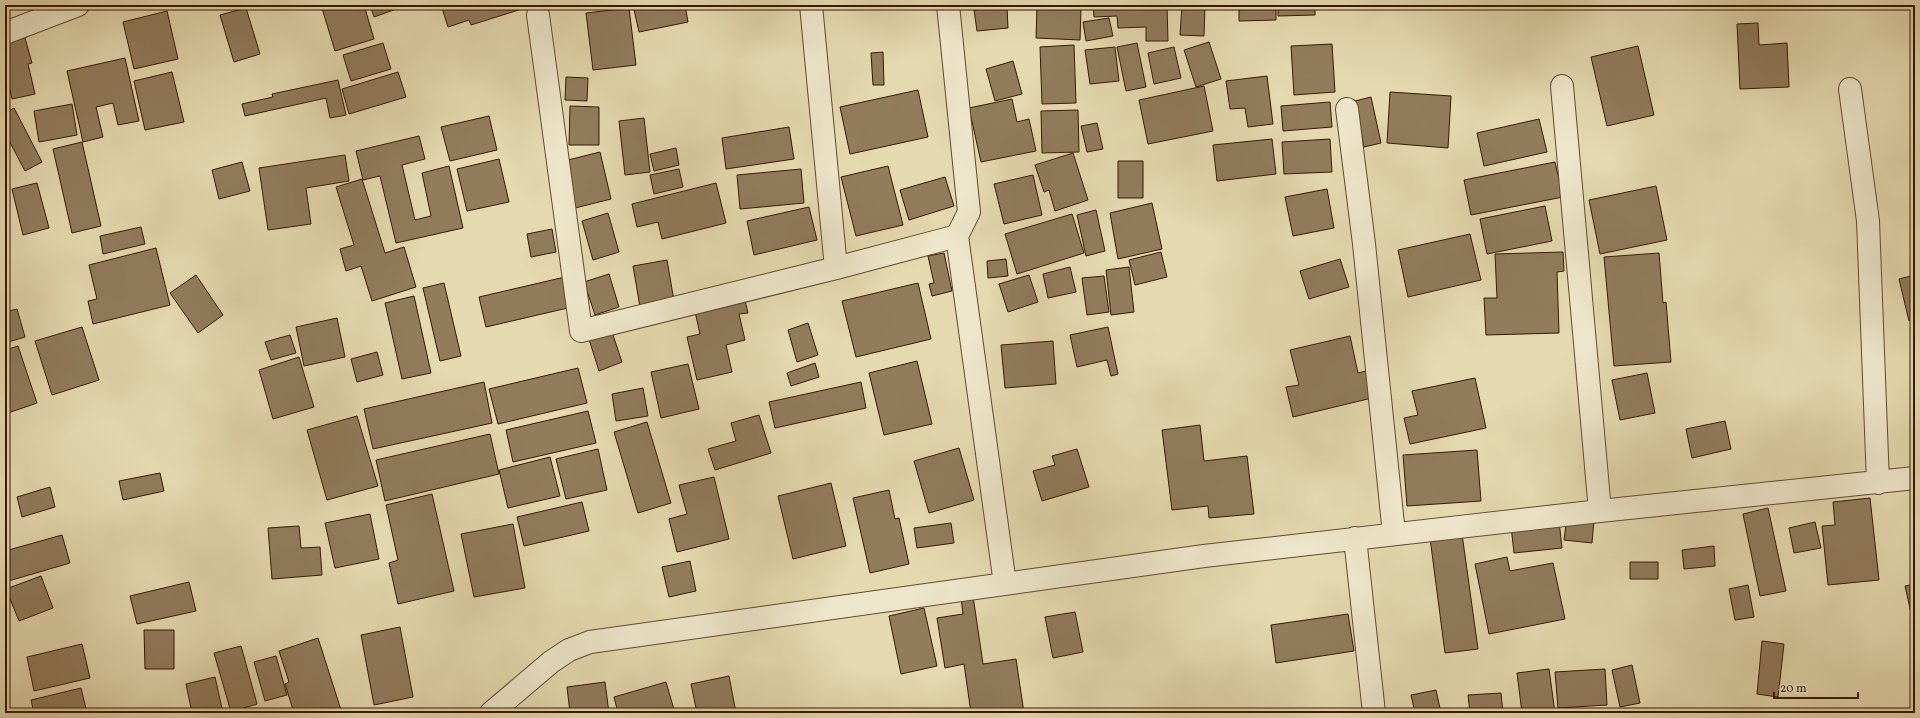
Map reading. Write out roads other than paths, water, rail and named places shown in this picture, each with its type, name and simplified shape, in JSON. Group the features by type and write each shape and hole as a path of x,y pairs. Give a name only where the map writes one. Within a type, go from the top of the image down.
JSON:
{"street":[{"path":"5,33 78,5"},
{"path":"811,5 836,268"},
{"path":"948,5 969,212 957,236 1005,584"},
{"path":"538,15 581,331 836,268 957,236"},
{"path":"1562,86 1600,511"},
{"path":"1850,89 1868,221 1878,483"},
{"path":"1347,109 1364,244 1394,534"},
{"path":"491,713 551,662 569,650 590,642 1204,556 1600,511 1915,478"},
{"path":"1356,538 1374,713"}]}
